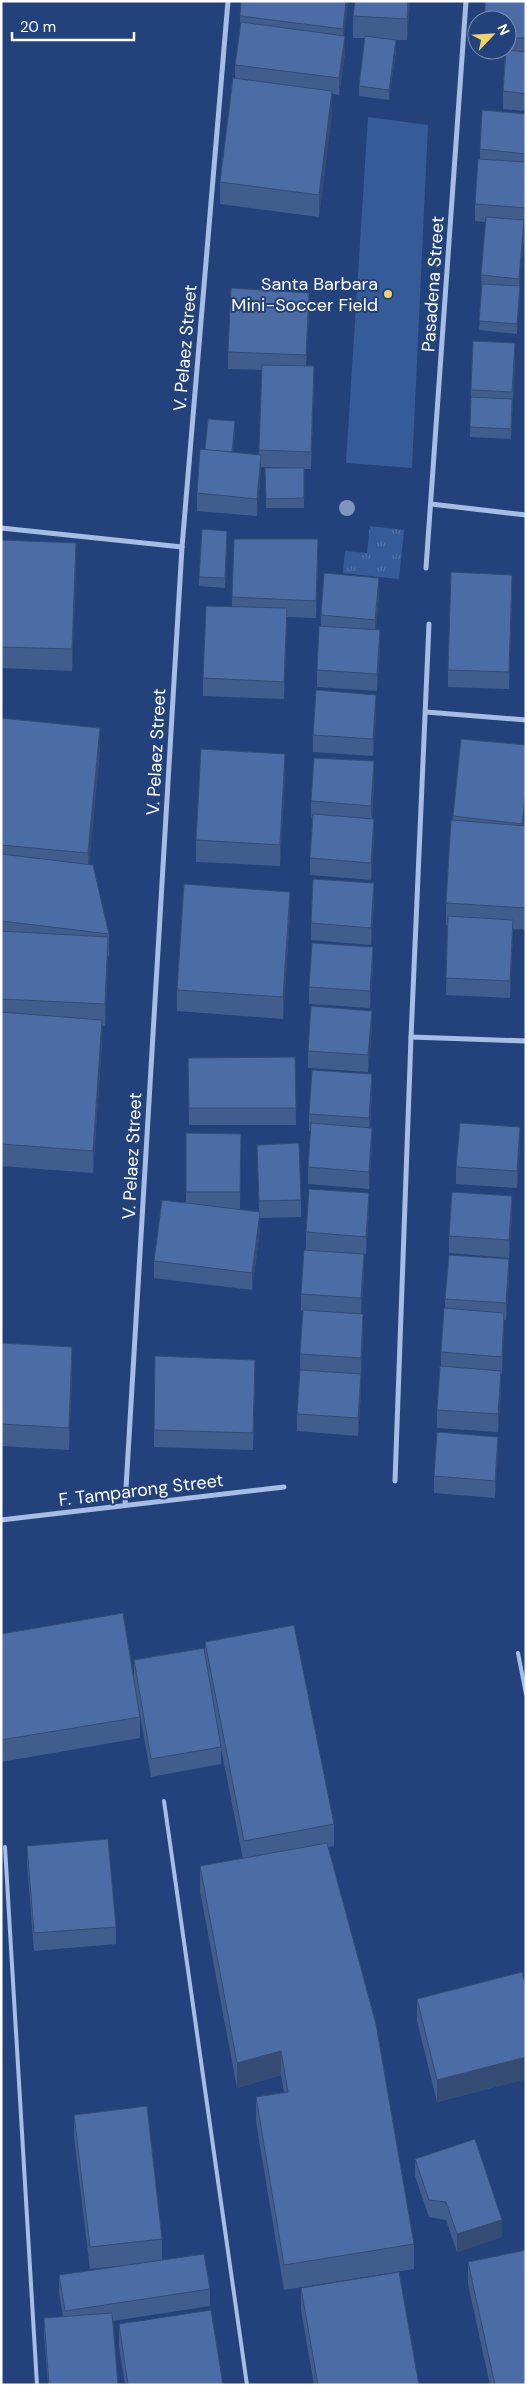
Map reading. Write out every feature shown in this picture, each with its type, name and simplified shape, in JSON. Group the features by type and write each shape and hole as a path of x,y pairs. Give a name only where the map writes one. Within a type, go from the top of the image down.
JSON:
{"street":[{"name":"V. Pelaez Street","path":"125,1505 182,547 228,1"},
{"name":"Pasadena Street","path":"426,568 466,1"},
{"path":"431,504 526,515"},
{"path":"1,528 182,547"},
{"path":"395,1481 411,1036 429,624"},
{"path":"426,712 526,720"},
{"path":"411,1036 526,1041"},
{"name":"F. Tamparong Street","path":"1,1520 284,1487"}],"lane":[{"path":"518,1653 526,1694"},
{"path":"164,1801 247,2385"},
{"path":"5,1847 37,2385"}],"green space":[{"name":"Santa Barbara Mini-Soccer Field","path":"368,117 428,125 412,468 346,463"},
{"path":"370,526 404,530 399,579 343,573 345,551 367,553"}],"building":[{"path":"241,1 346,1 343,29 240,16"},
{"path":"355,1 408,1 407,19 353,16"},
{"path":"485,1 526,1 526,38 517,38 517,10 485,10"},
{"path":"241,22 345,36 339,78 235,65"},
{"path":"365,36 396,40 389,90 359,86"},
{"path":"517,51 526,52 526,94 503,91 505,60 517,60"},
{"path":"233,78 332,91 319,195 220,182"},
{"path":"482,110 526,114 526,154 480,149"},
{"path":"478,159 526,162 526,208 475,204"},
{"path":"486,217 524,220 519,279 481,275"},
{"path":"482,284 520,286 517,324 479,321"},
{"path":"231,288 309,293 306,355 228,352"},
{"path":"473,341 515,343 512,392 471,390"},
{"path":"262,365 314,366 311,452 259,450"},
{"path":"471,397 512,399 511,429 470,427"},
{"path":"208,419 235,421 232,452 205,450"},
{"path":"200,449 261,455 257,499 197,493"},
{"path":"265,468 304,468 304,498 266,499"},
{"path":"202,529 227,531 225,578 199,577"},
{"path":"234,539 318,539 316,601 232,597"},
{"path":"1,540 76,543 72,649 1,647"},
{"path":"451,572 512,575 509,672 448,670"},
{"path":"324,573 379,578 375,620 321,615"},
{"path":"206,606 287,608 284,682 203,678"},
{"path":"319,626 380,630 377,674 317,670"},
{"path":"316,690 376,695 373,739 313,735"},
{"path":"1,718 100,728 88,853 1,845"},
{"path":"461,739 526,745 526,791 522,824 453,816"},
{"path":"201,749 285,754 280,845 196,840"},
{"path":"314,758 374,761 371,806 311,801"},
{"path":"313,814 374,819 371,863 310,858"},
{"path":"451,820 526,826 526,908 446,903"},
{"path":"1,854 93,865 109,934 1,921"},
{"path":"313,879 374,883 371,928 311,923"},
{"path":"184,884 290,892 283,997 177,990"},
{"path":"448,916 513,920 510,981 446,978"},
{"path":"1,931 108,937 105,1004 1,999"},
{"path":"312,943 373,947 370,991 309,987"},
{"path":"311,1006 372,1011 368,1055 308,1051"},
{"path":"1,1012 102,1020 93,1151 1,1144"},
{"path":"295,1057 296,1108 189,1108 188,1058"},
{"path":"312,1070 372,1074 369,1118 309,1114"},
{"path":"311,1123 372,1128 369,1172 308,1167"},
{"path":"460,1123 520,1127 517,1171 456,1167"},
{"path":"186,1133 241,1134 240,1192 186,1192"},
{"path":"299,1143 301,1200 259,1201 257,1145"},
{"path":"309,1189 369,1193 366,1237 306,1232"},
{"path":"452,1192 512,1196 509,1240 449,1236"},
{"path":"162,1200 260,1212 252,1273 154,1261"},
{"path":"304,1250 364,1254 361,1298 301,1294"},
{"path":"449,1255 509,1259 506,1303 445,1299"},
{"path":"444,1308 504,1313 502,1357 441,1352"},
{"path":"303,1310 363,1314 361,1358 300,1354"},
{"path":"1,1343 72,1347 69,1428 1,1424"},
{"path":"155,1356 255,1360 253,1433 154,1430"},
{"path":"440,1366 501,1371 498,1414 437,1410"},
{"path":"300,1370 361,1374 358,1418 297,1414"},
{"path":"437,1432 498,1437 495,1481 434,1476"},
{"path":"123,1613 140,1717 1,1740 1,1634"},
{"path":"294,1625 334,1824 244,1841 205,1642"},
{"path":"204,1648 221,1747 151,1759 134,1660"},
{"path":"108,1839 116,1927 34,1933 27,1846"},
{"path":"327,1843 376,2024 414,2244 284,2265 256,2097 288,2092 281,2051 237,2063 200,1866"},
{"path":"522,1972 526,1987 526,2057 437,2080 417,1999"},
{"path":"147,2106 162,2239 90,2247 74,2115"},
{"path":"475,2139 502,2220 457,2234 446,2202 429,2200 415,2159"},
{"path":"526,2250 526,2385 495,2385 468,2262"},
{"path":"204,2254 210,2289 65,2311 59,2275"},
{"path":"399,2272 419,2385 318,2385 301,2288"},
{"path":"211,2310 223,2385 128,2385 119,2324"},
{"path":"112,2313 118,2385 49,2385 44,2318"}],"place":[{"name":"Santa Barbara Mini-Soccer Field","path":"388,294"}]}
